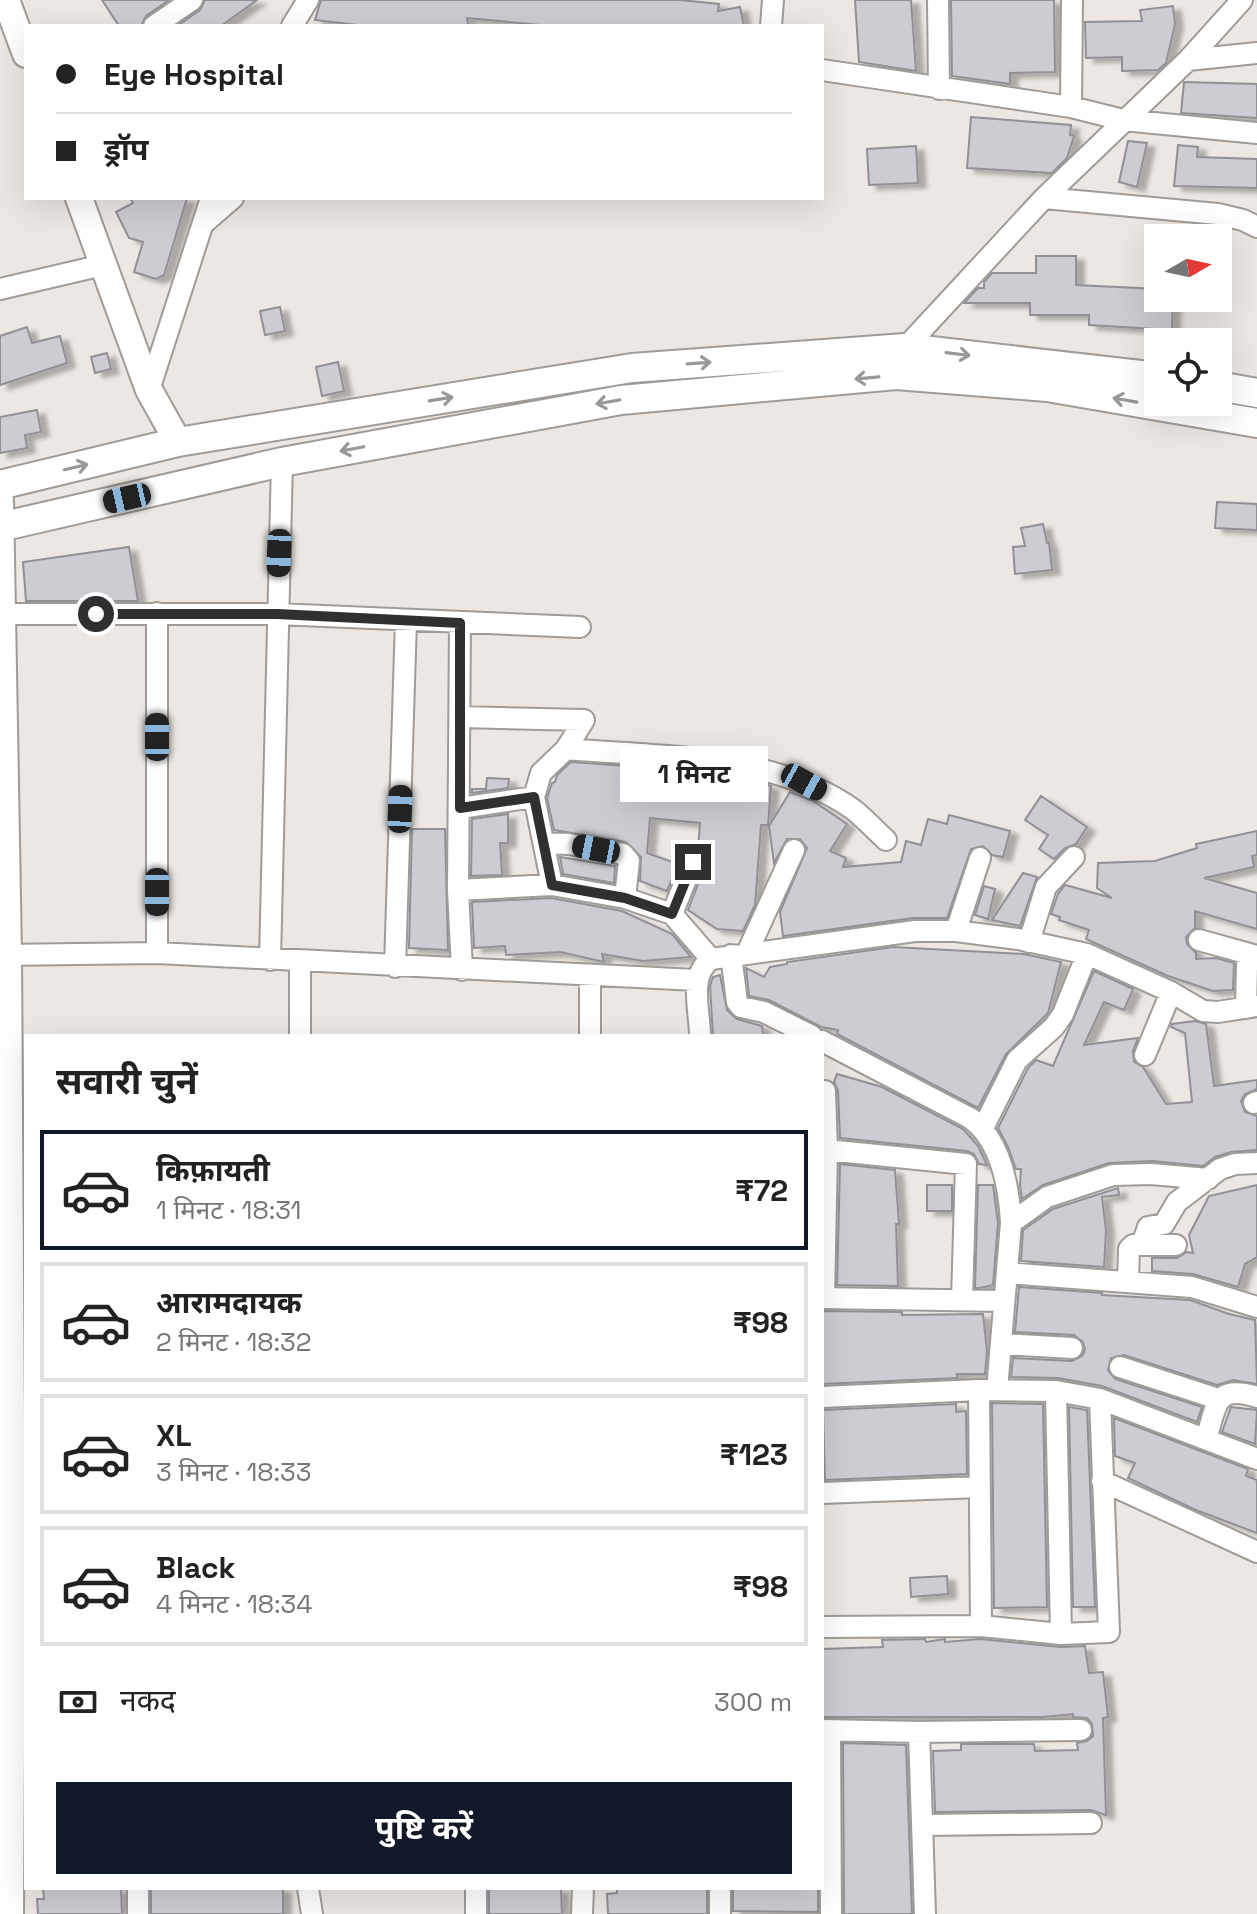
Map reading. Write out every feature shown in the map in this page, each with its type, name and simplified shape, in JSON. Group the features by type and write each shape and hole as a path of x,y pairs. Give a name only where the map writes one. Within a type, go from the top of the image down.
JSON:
{"main road":[{"path":"0,485 178,442 632,368 905,348 1144,375"},
{"path":"1,518 282,462 621,400 896,375 1047,387 1257,423"},
{"path":"1232,389 1257,393"}],"street":[{"path":"6,0 24,49"},
{"path":"157,24 192,0"},
{"path":"293,24 308,0"},
{"path":"771,24 773,0"},
{"path":"938,0 939,89"},
{"path":"1071,107 1072,0"},
{"path":"905,348 1044,198 1188,60 1242,0"},
{"path":"1188,60 1257,53"},
{"path":"824,70 1071,107 1123,120 1257,133"},
{"path":"1044,198 1218,214 1257,227"},
{"path":"80,200 149,390 178,442"},
{"path":"149,390 210,200"},
{"path":"203,224 231,200"},
{"path":"0,289 103,265"},
{"path":"270,960 282,462"},
{"path":"1,518 4,954 18,1244 13,1579 5,1829 10,1914"},
{"path":"157,613 157,953"},
{"path":"4,614 277,614 580,627"},
{"path":"395,967 406,620"},
{"path":"460,623 458,890 462,970"},
{"path":"461,717 584,720 566,749 541,773 534,797 552,885"},
{"path":"566,749 750,765 804,782 853,810 886,840"},
{"path":"460,808 534,797"},
{"path":"544,843 569,844 623,854 629,861 625,898"},
{"path":"794,850 730,956 737,1002 741,1007 764,1012 808,1034"},
{"path":"1029,942 1046,887 1074,857"},
{"path":"956,931 980,858"},
{"path":"672,914 693,862"},
{"path":"458,890 552,885 625,898 672,914 730,956"},
{"path":"700,1034 696,980 702,966 730,956 915,931 956,931 1087,954 1171,992 1203,1011 1252,1007 1247,965 1257,956"},
{"path":"1199,940 1257,956"},
{"path":"4,954 157,953 696,980"},
{"path":"983,1128 1017,1060 1054,1027 1063,1014 1087,954"},
{"path":"300,961 300,1034"},
{"path":"590,977 590,1034"},
{"path":"1145,1055 1171,992"},
{"path":"824,1042 970,1118 983,1128 996,1150 1010,1205 1011,1223 1001,1344 988,1390 980,1487 981,1626"},
{"path":"824,1091 827,1150 824,1224"},
{"path":"827,1150 966,1164 962,1300"},
{"path":"1142,1245 1148,1227 1164,1224 1177,1202 1226,1166 1257,1163"},
{"path":"1011,1223 1047,1197 1113,1175 1151,1174 1208,1179"},
{"path":"1128,1281 1129,1249 1133,1245 1176,1245"},
{"path":"1007,1273 1192,1287 1256,1301"},
{"path":"824,1298 1003,1301"},
{"path":"1001,1344 1072,1348"},
{"path":"1120,1367 1218,1399"},
{"path":"824,1397 988,1390 1056,1391 1100,1399 1257,1459"},
{"path":"1056,1391 1061,1634"},
{"path":"1206,1439 1218,1399 1224,1393 1233,1391 1257,1397"},
{"path":"824,1627 981,1626 1061,1634 1109,1632 1100,1399"},
{"path":"1102,1481 1257,1552"},
{"path":"824,1493 980,1487"},
{"path":"831,1914 826,1730 1081,1730"},
{"path":"919,1732 925,1914"},
{"path":"924,1825 1091,1823"},
{"path":"138,1890 138,1914"},
{"path":"308,1890 312,1914"},
{"path":"476,1890 476,1914"},
{"path":"582,1914 583,1890"},
{"path":"720,1890 720,1914"}],"building":[{"path":"102,0 169,0 146,16 142,24 118,24"},
{"path":"205,0 257,0 224,24 180,24 200,10"},
{"path":"321,0 680,0 719,4 718,11 740,7 744,24 530,24 467,18 468,24 349,24 315,20"},
{"path":"855,0 911,0 916,71 859,62"},
{"path":"951,0 1054,0 1055,72 1010,73 1010,84 952,76"},
{"path":"1173,6 1175,24 1166,63 1158,70 1122,71 1122,57 1086,58 1085,22 1142,21 1140,10"},
{"path":"1184,82 1257,84 1257,118 1181,113"},
{"path":"971,117 1071,125 1070,135 1074,136 1067,158 1052,173 967,168"},
{"path":"1128,141 1147,143 1137,187 1119,182"},
{"path":"1178,145 1198,147 1197,157 1257,159 1257,188 1174,186"},
{"path":"916,146 918,183 869,185 867,149"},
{"path":"131,200 186,200 164,275 156,279 134,272 143,242 129,238 116,212 133,203"},
{"path":"1036,256 1076,256 1076,285 1144,288 1144,312 1173,312 1172,328 1089,325 1089,315 1030,315 1030,303 964,303 978,288 984,288 984,282 992,273 1036,273"},
{"path":"280,307 285,331 265,335 260,311"},
{"path":"27,327 32,343 60,336 67,363 0,385 0,336"},
{"path":"107,353 111,369 95,373 91,357"},
{"path":"338,362 344,391 322,396 316,367"},
{"path":"37,410 41,432 25,435 27,448 0,453 0,417"},
{"path":"1217,502 1257,504 1257,530 1215,528"},
{"path":"1043,524 1052,570 1015,574 1013,547 1025,546 1021,528"},
{"path":"129,547 138,601 26,601 23,562"},
{"path":"571,762 641,767 640,771 751,781 771,786 768,825 761,825 755,905 743,931 717,929 688,910 705,866 704,855 698,850 700,823 650,818 647,853 678,864 667,891 640,881 641,857 626,842 554,830 547,798 557,775"},
{"path":"487,778 509,779 508,788 472,793 472,789 486,789"},
{"path":"790,792 813,801 847,824 830,851 846,858 843,867 901,862 906,841 921,845 928,819 947,824 949,815 1010,831 1003,857 992,855 983,846 971,849 947,918 913,918 783,936 780,912 807,848 800,839 787,839 774,863 769,826"},
{"path":"1041,796 1087,827 1076,844 1065,848 1054,859 1039,849 1048,835 1025,820"},
{"path":"508,814 508,843 500,843 502,875 471,876 472,819"},
{"path":"412,829 445,829 448,950 409,948"},
{"path":"1257,831 1257,855 1252,856 1254,867 1204,878 1257,893 1257,929 1195,911 1195,928 1186,937 1187,944 1196,953 1196,959 1216,958 1234,963 1233,990 1213,991 1168,976 1086,939 1089,930 1059,920 1060,917 1051,914 1065,885 1112,898 1097,888 1098,863 1155,861 1197,848 1196,844"},
{"path":"560,857 615,866 614,883 563,874"},
{"path":"1023,873 1037,877 1020,926 992,920"},
{"path":"984,886 995,889 988,919 975,915"},
{"path":"551,898 622,911 672,934 691,957 643,961 602,954 604,962 561,952 506,955 505,946 474,948 472,902"},
{"path":"893,947 1024,954 1061,962 1048,1013 1006,1054 978,1108 837,1034 838,1030 821,1027 769,1000 749,996 746,968 764,977 770,967 787,962"},
{"path":"1094,971 1133,989 1124,1010 1104,1002 1084,1045 1138,1038 1133,1051 1134,1062 1143,1067 1166,1104 1192,1102 1185,1033 1171,1027 1172,1024 1195,1021 1206,1024 1214,1086 1257,1080 1257,1089 1245,1094 1241,1101 1245,1112 1257,1116 1257,1150 1231,1152 1215,1157 1203,1166 1152,1161 1109,1163 1043,1185 1022,1199 1021,1169 1016,1169 998,1128 1028,1068 1036,1060 1053,1066"},
{"path":"720,975 727,1010 737,1019 762,1026 763,1034 713,1034 710,986 713,977"},
{"path":"837,1074 882,1087 963,1129 978,1146 987,1165 979,1164 974,1154 967,1151 840,1138 838,1091 834,1082"},
{"path":"840,1164 895,1170 899,1224 896,1224 898,1286 837,1285"},
{"path":"927,1185 952,1185 952,1211 927,1211"},
{"path":"978,1185 993,1185 998,1223 993,1285 975,1288"},
{"path":"1257,1185 1257,1257 1245,1264 1238,1287 1193,1274 1152,1271 1152,1258 1177,1258 1187,1252 1193,1253 1189,1235 1209,1196"},
{"path":"1118,1188 1119,1195 1102,1197 1106,1230 1104,1267 1021,1261 1023,1230 1053,1209"},
{"path":"1019,1287 1190,1300 1255,1320 1257,1384 1233,1380 1217,1385 1124,1355 1111,1358 1108,1370 1115,1379 1202,1407 1197,1422 1102,1386 1058,1378 1011,1377 1013,1358 1072,1361 1082,1356 1085,1350 1083,1342 1074,1335 1015,1332"},
{"path":"824,1311 902,1312 902,1315 983,1314 987,1351 985,1374 957,1374 957,1378 824,1384"},
{"path":"992,1403 1043,1404 1047,1607 994,1608"},
{"path":"956,1404 956,1412 966,1411 967,1474 825,1480 824,1410"},
{"path":"1069,1407 1087,1410 1095,1607 1073,1607"},
{"path":"1231,1407 1257,1410 1255,1444 1222,1432"},
{"path":"1114,1418 1248,1469 1246,1476 1257,1480 1257,1533 1196,1510 1128,1478 1135,1463 1115,1456"},
{"path":"947,1576 948,1594 911,1597 910,1578"},
{"path":"925,1639 926,1642 945,1639 945,1642 980,1639 1060,1647 1085,1646 1089,1673 1103,1672 1108,1717 1103,1718 1106,1815 1091,1810 935,1812 933,1751 961,1750 961,1744 1034,1744 1035,1751 1078,1750 1077,1743 1093,1736 1092,1724 1087,1718 1073,1717 1073,1714 1043,1717 824,1717 824,1649 883,1647 882,1640"},
{"path":"843,1743 906,1745 912,1914 844,1914"},
{"path":"43,1890 121,1890 122,1914 38,1914 37,1899 44,1899"},
{"path":"151,1890 283,1890 283,1914 151,1914"},
{"path":"489,1890 561,1890 562,1914 489,1914"},
{"path":"617,1890 707,1890 707,1914 608,1914 607,1894 617,1893"},
{"path":"733,1890 818,1890 818,1912 733,1911"}],"route":[{"path":"96,614 277,614 460,623 460,808 534,797 552,885 625,898 672,914 693,862"}]}
